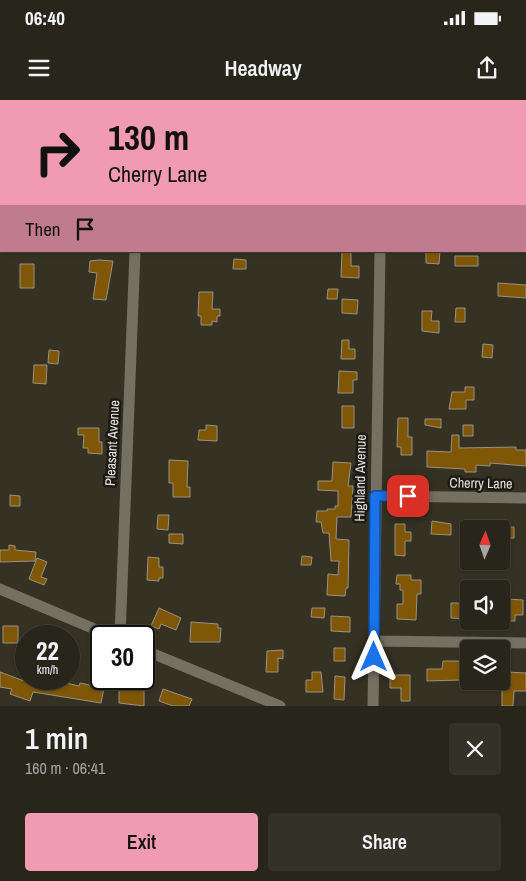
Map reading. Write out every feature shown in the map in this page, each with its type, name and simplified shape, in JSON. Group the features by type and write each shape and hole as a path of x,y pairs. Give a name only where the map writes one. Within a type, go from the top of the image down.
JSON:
{"street":[{"name":"Pleasant Avenue","path":"120,625 135,252"},
{"name":"Highland Avenue","path":"373,706 380,252"},
{"name":"Cherry Lane","path":"375,496 526,498"},
{"path":"0,589 90,627"},
{"path":"374,641 526,643"},
{"path":"155,655 280,706"}],"building":[{"path":"342,252 351,252 351,266 359,266 359,278 341,277"},
{"path":"426,252 440,252 439,264 426,263"},
{"path":"455,256 478,256 478,266 455,266"},
{"path":"234,259 246,260 246,269 233,269"},
{"path":"90,261 113,261 106,300 93,299 97,273 89,272"},
{"path":"20,264 34,264 34,288 20,288"},
{"path":"498,283 526,285 526,298 498,296"},
{"path":"328,289 338,289 337,299 327,299"},
{"path":"199,292 213,292 212,309 220,309 220,316 217,316 217,322 212,321 212,325 201,325 201,316 198,316"},
{"path":"342,299 358,300 357,314 342,313"},
{"path":"456,308 465,308 465,322 455,322"},
{"path":"422,311 432,311 431,321 439,321 439,333 422,331"},
{"path":"342,340 349,340 349,349 355,349 355,359 341,359"},
{"path":"483,344 493,345 492,358 482,357"},
{"path":"49,350 59,351 58,364 48,363"},
{"path":"34,365 47,365 46,384 33,383"},
{"path":"339,371 357,372 357,380 353,380 353,393 338,393"},
{"path":"465,387 474,387 474,400 466,400 466,409 449,409 452,392 465,392"},
{"path":"342,406 354,406 354,428 342,428"},
{"path":"398,418 408,418 408,437 412,437 412,455 401,455 401,447 397,447"},
{"path":"425,419 441,419 441,428 425,425"},
{"path":"206,425 217,426 217,441 198,440 199,430 206,430"},
{"path":"463,425 473,425 473,436 463,436"},
{"path":"78,428 99,428 99,442 102,442 102,454 88,453 88,448 83,448 84,435 78,435"},
{"path":"452,435 459,435 459,448 516,447 516,450 526,450 526,466 490,463 490,466 476,465 476,472 465,472 465,469 427,467 427,451 451,452"},
{"path":"169,460 188,461 187,487 190,487 190,497 173,497 173,483 169,483"},
{"path":"333,462 351,463 348,486 353,486 351,517 337,517 336,539 349,540 348,588 346,588 345,596 327,595 328,574 338,575 339,561 331,561 329,533 323,533 321,522 316,522 317,511 327,511 327,509 335,509 335,506 338,506 338,491 318,490 318,481 332,481"},
{"path":"10,495 20,496 20,506 10,506"},
{"path":"158,515 169,515 168,530 157,529"},
{"path":"432,521 451,524 451,535 431,534"},
{"path":"395,524 405,524 405,532 411,532 411,541 405,541 405,556 395,555"},
{"path":"510,527 514,527 514,538 510,538"},
{"path":"169,534 183,534 183,544 169,543"},
{"path":"9,545 15,546 15,550 36,552 35,561 0,562 0,550 9,550"},
{"path":"302,556 312,557 311,565 301,565"},
{"path":"148,557 159,558 159,567 163,567 163,578 159,578 159,581 147,580"},
{"path":"37,558 47,562 41,577 47,579 44,585 29,579"},
{"path":"397,575 411,575 411,580 421,580 421,594 417,594 416,620 397,619 397,604 403,604 403,590 400,590 400,584 396,584"},
{"path":"510,599 523,600 523,615 515,615 515,621 510,621"},
{"path":"451,603 460,603 460,618 451,618"},
{"path":"159,608 181,618 176,630 161,624 159,629 155,628 155,625 151,625"},
{"path":"312,608 325,608 324,618 311,617"},
{"path":"331,616 350,617 350,632 331,631"},
{"path":"191,622 218,624 218,628 221,628 220,642 190,642"},
{"path":"3,626 15,626 15,643 3,643"},
{"path":"334,648 345,648 345,661 334,661"},
{"path":"283,650 283,659 278,658 278,672 266,672 267,651"},
{"path":"443,661 460,661 460,680 427,681 427,669 442,669"},
{"path":"0,672 15,678 15,690 80,690 80,683 90,685 90,690 104,690 101,703 33,692 30,701 10,694 12,689 0,687"},
{"path":"312,672 321,672 323,692 306,692 306,680 312,680"},
{"path":"510,672 526,673 526,691 514,691 513,706 502,706 502,690 510,690"},
{"path":"390,675 410,675 410,701 401,701 401,688 390,688"},
{"path":"335,676 345,677 344,700 334,699"},
{"path":"163,689 192,699 189,706 173,706 159,701"},
{"path":"119,690 144,690 144,706 119,703"}],"route":[{"path":"374,657 375,496 408,496"}]}
